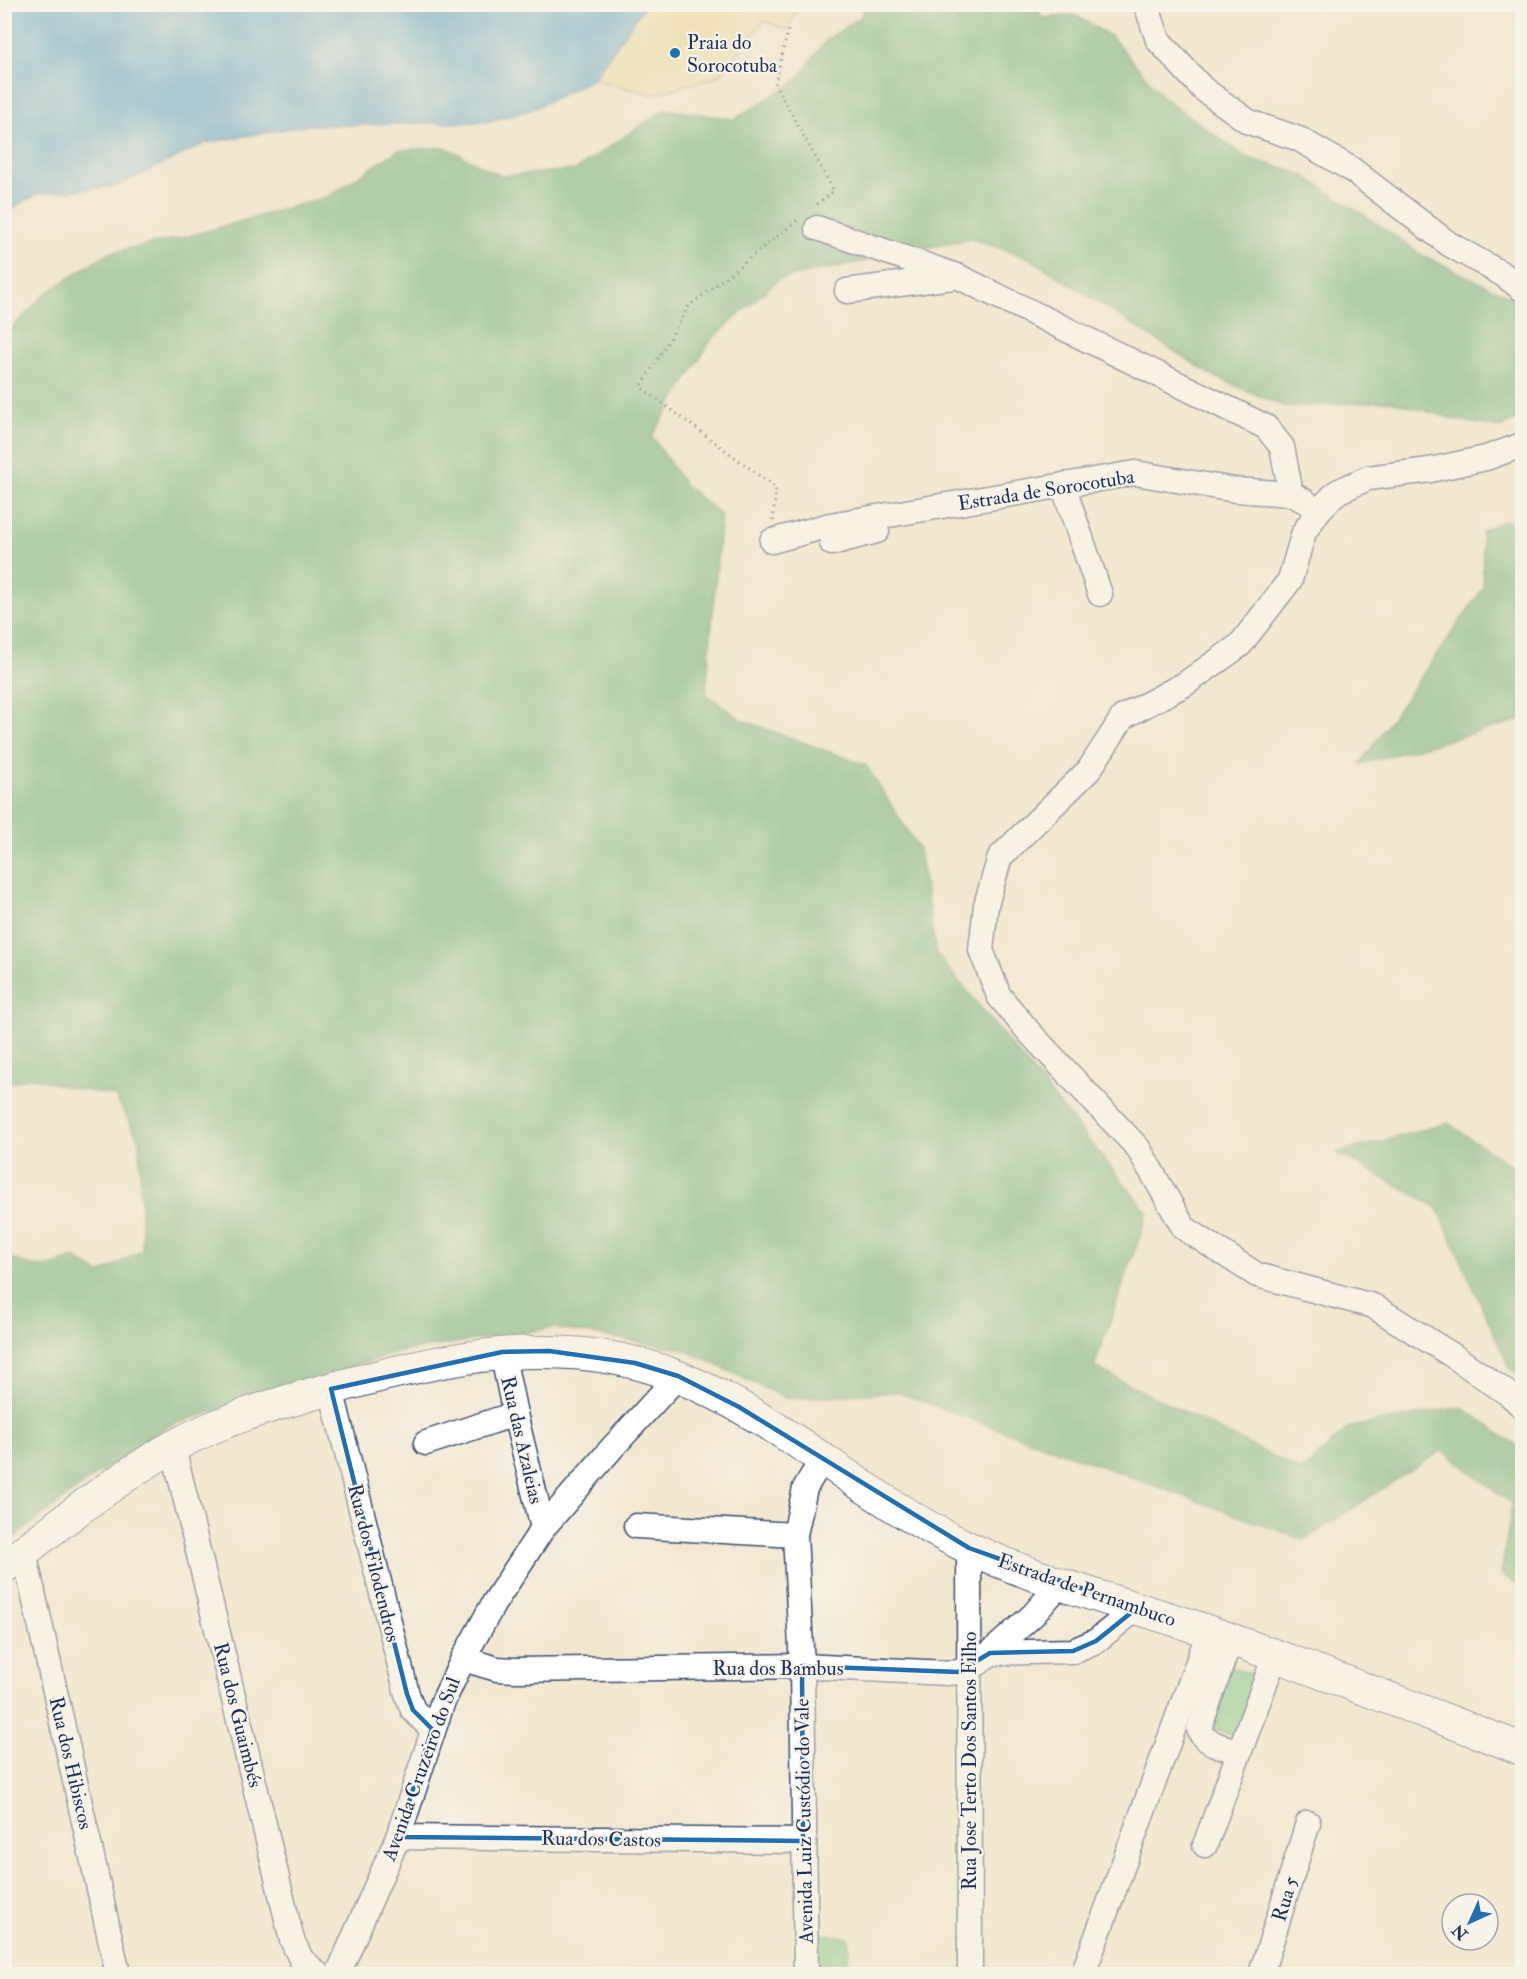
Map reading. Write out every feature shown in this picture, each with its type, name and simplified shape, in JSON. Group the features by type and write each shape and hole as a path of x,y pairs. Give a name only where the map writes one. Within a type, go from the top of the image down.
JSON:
{"main road":[{"name":"Estrada de Pernambuco","path":"14,1559 109,1488 173,1447 228,1420 265,1407 435,1363 502,1352 549,1351 594,1355 635,1363 678,1376 739,1407 823,1458 908,1515 969,1548 1060,1584 1220,1636 1522,1749"}],"street":[{"path":"1146,4 1158,40 1203,89 1249,122 1299,139 1351,169 1449,244 1504,275 1522,289"},
{"path":"808,220 957,276 1266,427 1282,447 1291,494"},
{"path":"847,291 957,276"},
{"path":"1522,445 1486,458 1430,470 1368,478 1337,492 1320,509 1304,532 1290,580 1240,645 1185,684 1123,717 1089,770 1000,857 986,905 981,950 999,996 1029,1032 1138,1148 1184,1228 1257,1275 1373,1306 1452,1355 1522,1406"},
{"name":"Estrada de Sorocotuba","path":"772,541 842,535 1063,485 1135,473 1225,488 1291,494 1320,509"},
{"path":"1063,485 1100,594"},
{"path":"842,535 928,518"},
{"name":"Rua das Azaleias","path":"502,1352 543,1528"},
{"name":"Avenida Cruzeiro do Sul","path":"338,1974 398,1837 432,1729 463,1659 494,1603 543,1528 678,1376"},
{"name":"Rua dos Filodendros","path":"331,1389 407,1694 413,1710 432,1729"},
{"path":"426,1443 515,1414"},
{"name":"Rua dos Guaimbés","path":"173,1447 292,1940 301,1959 318,1974"},
{"name":"Avenida Luiz Custódio do Vale","path":"806,1974 801,1666 795,1535 805,1488 823,1458"},
{"path":"636,1526 795,1535"},
{"name":"Rua Jose Terto Dos Santos Filho","path":"969,1548 970,1974"},
{"name":"Rua dos Hibiscos","path":"14,1559 118,1974"},
{"name":"Rua dos Bambus","path":"463,1659 497,1669 515,1670 801,1666 947,1673 968,1668 990,1653 1033,1615 1060,1584"},
{"path":"990,1653 1073,1651 1096,1641 1137,1608"},
{"path":"1220,1636 1199,1729 1200,1734 1208,1741 1238,1751"},
{"path":"1083,1974 1220,1636"},
{"path":"1205,1845 1275,1656"},
{"name":"Rua 5","path":"1261,1974 1308,1823"},
{"name":"Rua dos Castos","path":"398,1837 803,1841"}],"path":[{"path":"772,541 776,488 641,387 689,306 808,220 834,191 775,84 788,30"}],"highlighted area":[{"path":"549,1351 635,1363 678,1376 739,1407 969,1548 1137,1608 1096,1641 1073,1651 990,1653 958,1672 802,1666 803,1841 398,1837 432,1729 413,1710 407,1694 331,1389 502,1352"}],"green space":[{"path":"1032,4 1044,18 1075,15 1112,37 1164,98 1246,157 1301,174 1424,256 1516,299 1522,305 1522,417 1500,428 1457,420 1391,401 1285,407 1213,376 1029,258 970,239 779,279 712,339 652,436 684,484 721,515 706,694 742,720 866,765 919,849 936,953 1148,1213 1094,1367 1302,1471 1349,1427 1462,1407 1522,1450 1522,1588 1501,1574 1512,1504 1442,1450 1304,1540 897,1392 787,1399 683,1349 553,1328 404,1351 168,1426 89,1480 5,1544 5,1255 25,1264 40,1267 75,1258 100,1274 142,1250 139,1140 115,1096 63,1086 32,1077 5,1084 5,335 46,293 108,253 189,236 329,196 398,150 445,147 501,176 575,170 665,109 735,119 797,80 826,40 862,16 862,5"},
{"path":"1505,520 1522,526 1522,720 1360,764 1483,588 1482,531"},
{"path":"1448,1123 1522,1173 1522,1376 1510,1369 1437,1207 1337,1153"},
{"path":"1223,1665 1260,1676 1237,1737 1203,1724"},
{"path":"807,1932 849,1938 848,1974 807,1974"}],"sand":[{"name":"Praia do Sorocotuba","path":"645,5 799,5 788,30 764,21 719,76 653,95 593,79"}],"water":[{"path":"5,4 645,5 593,79 531,110 487,122 309,125 206,143 117,186 38,194 19,204 5,216"}],"place":[{"name":"Praia do Sorocotuba","path":"675,53"}]}
